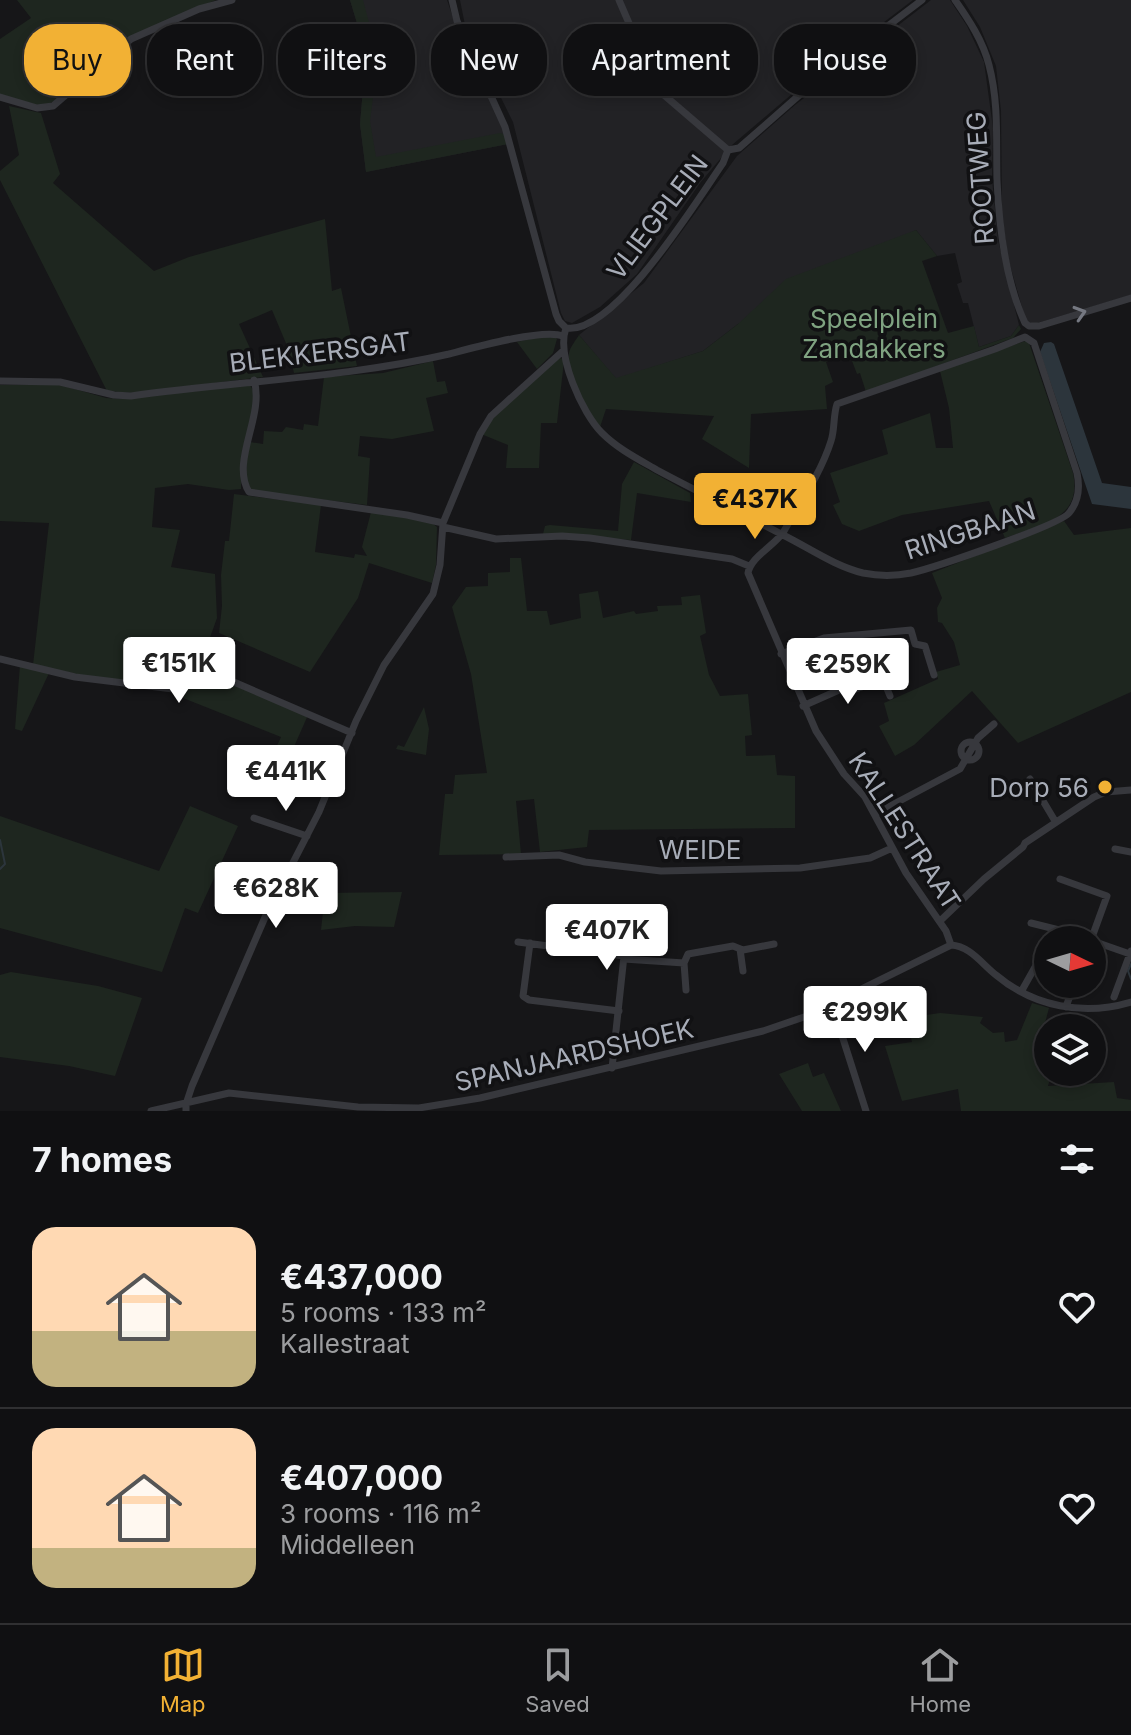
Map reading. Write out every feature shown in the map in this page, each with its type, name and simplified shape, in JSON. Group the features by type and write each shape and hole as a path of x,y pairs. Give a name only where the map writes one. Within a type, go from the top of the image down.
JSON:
{"street":[{"path":"0,97 24,106 53,106 131,39 199,9 232,0"},
{"name":"RINGBAAN","path":"452,0 457,21 505,127 556,314 565,332 564,350 576,392 587,415 615,445 838,564 863,573 911,573 1058,522 1068,515 1078,493 1077,473 1034,343 1025,337 837,404 831,441 782,534"},
{"path":"619,0 654,81 664,95 728,150"},
{"name":"VLIEGPLEIN","path":"565,332 588,322 638,282 723,163 728,150 739,148 813,83 922,0"},
{"name":"ROOTWEG","path":"955,0 973,26 990,65 999,128 999,207 1008,267 1022,316 1029,326 1131,298"},
{"name":"BLEKKERSGAT","path":"0,381 60,382 123,396 379,369 537,335 565,332"},
{"path":"186,1111 187,1101 266,915 307,836 384,665 433,594 439,576 443,525 485,424 564,350"},
{"path":"254,380 257,403 244,467 249,492 407,515 496,539 590,538 732,559 749,566 782,534"},
{"name":"KALLESTRAAT","path":"749,566 748,573 816,731 844,774 865,797 912,882 940,921 951,945"},
{"path":"781,654 824,638 906,629 913,632 915,644 925,646 934,675"},
{"path":"0,659 102,682 173,689 183,688 203,674 213,673 352,733"},
{"path":"879,669 890,696"},
{"path":"803,706 839,690 856,689 883,679"},
{"path":"875,814 960,769 976,742 994,724"},
{"path":"1030,779 1055,821"},
{"path":"940,921 1025,843 1055,821 1106,792 1131,790"},
{"path":"254,818 307,836"},
{"name":"WEIDE","path":"506,857 559,855 585,862 661,871 769,869 870,858 892,848"},
{"path":"1115,849 1131,852"},
{"path":"1060,879 1107,896 1096,926"},
{"path":"1031,923 1043,926"},
{"path":"518,942 624,956 612,1068"},
{"path":"530,943 523,996 529,1000 619,1011"},
{"path":"686,990 684,963 688,954 733,946 740,949 774,944"},
{"path":"951,945 965,948 999,978 1038,1000 1066,1007 1100,1009 1131,1002"},
{"name":"SPANJAARDSHOEK","path":"151,1111 219,1093 358,1107 419,1108 480,1098 763,1031 832,1004 951,945"},
{"path":"1106,945 1130,952 1114,997"},
{"path":"740,949 743,971"},
{"path":"624,959 684,963"},
{"path":"1021,992 1034,969"},
{"path":"1066,1007 1069,998"},
{"path":"832,1004 866,1111"}],"shaded area":[{"path":"350,0 447,0 455,24 431,24 431,96 490,96 508,144 366,172 360,124 362,96 415,96 415,24 357,24"},
{"path":"460,0 913,0 882,24 774,24 774,96 790,96 732,145 700,183 637,274 600,307 572,323 565,321 561,313 513,122 500,96 547,96 547,24 465,24"},
{"path":"931,0 950,0 967,26 984,62 993,128 992,179 998,240 1019,325 1011,336 979,347 968,303 963,303 957,284 962,282 955,253 937,256 916,230 738,324 703,351 616,379 579,335 644,283 737,156 807,96 916,96 916,24 900,24"},
{"path":"963,0 1131,0 1131,295 1034,324 1026,321 1008,258 1002,214 1001,111 996,66 980,27"},
{"path":"1051,342 1102,483 1131,487 1131,509 1092,504 1040,352 1044,343"}],"green space":[{"path":"17,0 216,0 159,24 147,24 147,29 131,36 131,24 24,24 24,96 63,96 38,106 0,95 0,39 31,18"},
{"path":"350,0 363,0 369,24 357,24"},
{"path":"362,96 373,96 370,121 376,157 500,133 504,134 508,144 366,172 360,124"},
{"path":"9,106 41,113 60,174 53,183 154,271 189,257 325,219 332,291 341,288 357,366 294,373 288,348 272,310 239,324 263,377 133,393 107,391 0,180 0,171 19,155"},
{"name":"Speelplein Zandakkers","path":"916,230 937,256 922,261 948,333 974,326 979,347 1011,336 1019,325 1021,329 1013,338 866,392 849,353 826,362 833,382 825,386 827,409 751,414 749,468 702,439 714,416 606,409 600,427 579,392 569,362 570,351 579,335 616,378 703,351 738,324 786,279"},
{"path":"553,334 557,339 553,353 537,369 517,342"},
{"path":"1028,340 1073,473 1074,489 1065,511 1044,524 1005,538 989,501 902,515 859,531 842,524 833,505 840,502 830,473 888,454 882,430 930,413 936,448 953,448 949,408 940,371"},
{"path":"556,359 564,361 557,423 541,423 539,468 506,468 508,445 481,434 493,417"},
{"path":"433,361 437,382 445,381 448,393 426,398 434,431 392,439 360,436 358,456 370,458 367,505 252,491 246,473 250,442 263,444 264,431 282,432 286,427 303,430 304,424 318,426 324,377 383,373"},
{"path":"249,383 255,394 241,489 188,484 155,488 152,527 180,530 171,567 215,574 217,618 208,643 183,638 173,688 114,682 33,665 49,523 0,521 0,385 61,385 106,398 122,399"},
{"path":"634,462 690,493 691,502 637,493 631,540 543,534 545,526 550,525 618,531 622,484"},
{"path":"234,494 321,505 315,552 354,558 355,554 367,556 362,547 371,512 431,522 437,527 432,583 369,563 358,598 310,672 219,633 221,575 225,541 229,541"},
{"path":"1064,521 1074,535 1131,528 1131,692 1018,743 972,691 914,745 895,756 879,726 889,721 884,703 938,679 936,672 960,665 954,642 942,623 938,622 937,608 942,598 932,573"},
{"path":"510,558 521,558 527,611 547,611 550,625 581,618 579,594 598,591 603,618 634,611 636,614 658,611 657,606 682,605 681,597 700,595 706,633 700,636 709,675 720,696 748,694 752,735 745,736 746,756 775,755 777,775 795,776 795,828 589,830 587,847 540,852 534,799 516,801 521,854 439,855 445,794 453,794 455,775 487,773 471,674 452,607 466,587 488,586 488,573 510,572"},
{"path":"20,665 49,673 22,731 15,729"},
{"path":"208,674 308,715 293,749 314,758 300,790 264,774 281,737 183,698 185,693 180,691"},
{"path":"424,707 429,729 426,755 396,749 398,745 404,747"},
{"path":"190,806 238,826 198,913 185,908 162,972 0,928 0,816 159,871"},
{"path":"402,892 394,927 355,926 321,930 325,893"},
{"path":"11,972 98,986 142,998 115,1076 0,1057 0,975"},
{"path":"1032,1003 1049,1008 1047,1014 1034,1014 1034,1086 1106,1086 1106,1082 1114,1082 1117,1098 1131,1100 1131,1111 961,1111 958,1089 902,1101 885,1046 912,1042 906,1018 940,1013 983,1017 980,1023 993,1033 1004,1032 1005,1042 1017,1040"},
{"path":"808,1063 813,1077 824,1073 841,1111 802,1111 779,1074"}],"waterway":[{"path":"0,840 5,864 0,869"},
{"path":"1131,964 1128,971 1131,979"}],"place":[{"name":"Dorp 56","path":"1105,787"}]}
